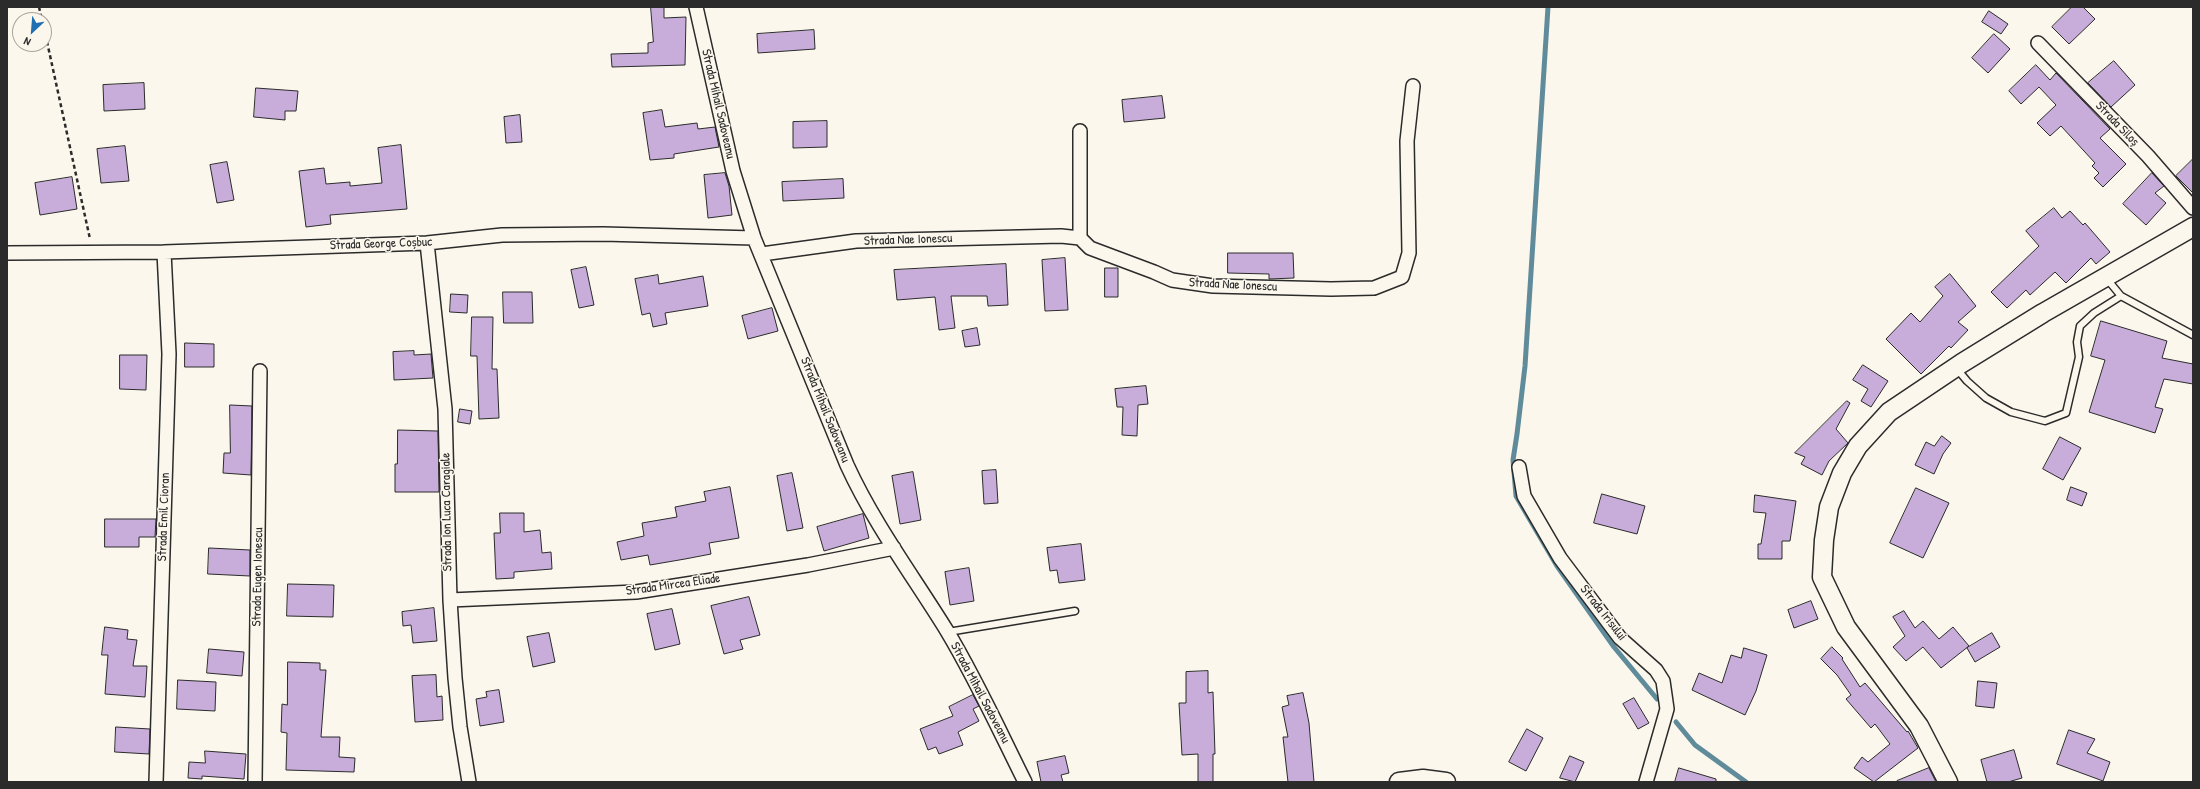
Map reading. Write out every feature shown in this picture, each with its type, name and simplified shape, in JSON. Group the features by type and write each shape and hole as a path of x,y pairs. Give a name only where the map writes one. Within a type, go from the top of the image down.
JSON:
{"main road":[{"path":"1948,782 1919,726 1846,627 1822,577 1824,540 1829,507 1842,473 1858,446 1889,412 1956,368 2105,276 2193,227"},
{"path":"1399,782 1423,780 1446,782"}],"street":[{"name":"Strada Mihail Sadoveanu","path":"696,7 733,171 754,238 762,254 847,465 894,548 948,632 1025,782"},
{"name":"Strada Siloș","path":"2038,43 2148,156 2193,208"},
{"name":"Strada Nae Ionescu","path":"762,254 856,241 1061,236 1080,238 1090,248 1172,280 1213,286 1331,289 1374,288 1402,277 1409,253 1407,141 1413,86"},
{"path":"1080,130 1080,238"},
{"name":"Strada George Coșbuc","path":"7,253 164,252 427,243 502,235 603,234 754,238"},
{"name":"Strada Ion Luca Caragiale","path":"427,243 445,409 450,600 460,727 469,782"},
{"name":"Strada Emil Cioran","path":"156,782 168,361 164,252"},
{"name":"Strada Eugen Ionescu","path":"256,782 260,371"},
{"name":"Strada Irisului","path":"1519,466 1524,496 1560,558 1620,638 1656,670 1663,681 1667,709 1646,782"},
{"name":"Strada Mircea Eliade","path":"450,600 636,592 808,565 894,548"}],"lane":[{"path":"2105,276 2121,296 2193,335"},
{"path":"1956,368 1967,381 1986,398 2011,412 2045,421 2066,413 2079,357 2077,342 2080,326 2094,313 2121,296"},
{"path":"948,632 1075,611"}],"path":[{"path":"49,52 93,253"}],"building":[{"path":"651,7 664,7 664,18 686,17 685,65 612,67 611,54 648,53 648,43 653,42"},
{"path":"2072,7 2083,7 2095,19 2069,44 2052,27"},
{"path":"1989,11 2008,24 2001,34 1982,22"},
{"path":"814,30 815,49 758,53 757,34"},
{"path":"1994,34 2010,49 1988,73 1972,58"},
{"path":"2114,61 2135,85 2111,107 2088,83"},
{"path":"2036,65 2050,80 2056,73 2110,129 2100,138 2126,164 2103,187 2094,178 2099,173 2092,166 2095,163 2061,126 2050,136 2037,123 2056,105 2039,87 2021,104 2009,91"},
{"path":"144,83 145,109 104,111 103,85"},
{"path":"256,88 298,91 296,111 285,111 285,120 254,117"},
{"path":"1162,96 1165,118 1124,122 1122,100"},
{"path":"662,110 665,127 697,123 698,129 715,127 719,147 674,154 674,158 650,160 643,113"},
{"path":"520,115 522,142 506,143 504,117"},
{"path":"827,121 827,147 793,148 793,122"},
{"path":"401,145 407,209 330,215 331,224 306,227 299,171 324,168 326,184 350,182 350,186 382,183 378,148"},
{"path":"125,146 129,181 101,183 97,149"},
{"path":"2193,159 2193,193 2176,176"},
{"path":"227,162 234,200 217,203 210,165"},
{"path":"725,173 729,186 732,215 708,218 704,175"},
{"path":"2152,173 2164,186 2155,193 2166,203 2146,225 2123,204"},
{"path":"72,177 77,209 40,215 35,183"},
{"path":"843,179 844,198 783,201 782,182"},
{"path":"2054,208 2062,218 2070,211 2083,225 2085,223 2110,252 2096,264 2091,258 2066,283 2055,272 2030,295 2026,290 2007,308 1991,292 2039,246 2026,231"},
{"path":"1228,253 1293,253 1294,278 1269,279 1269,274 1228,273"},
{"path":"1065,258 1068,310 1045,311 1042,260"},
{"path":"1006,264 1008,305 988,306 987,296 951,296 955,328 939,330 935,297 897,300 894,270"},
{"path":"586,267 594,305 579,308 571,270"},
{"path":"1105,268 1118,268 1118,297 1105,297"},
{"path":"1950,274 1976,306 1958,322 1968,330 1951,348 1949,346 1921,374 1886,339 1911,313 1920,322 1943,296 1935,287"},
{"path":"658,275 659,284 703,276 708,306 665,313 667,324 653,327 650,313 642,315 635,279"},
{"path":"503,292 532,292 533,323 504,323"},
{"path":"451,294 468,295 467,313 450,312"},
{"path":"772,308 778,331 748,339 742,316"},
{"path":"472,317 493,317 492,369 497,369 499,418 479,419 477,356 471,356"},
{"path":"2101,321 2167,341 2162,358 2193,364 2193,384 2164,379 2155,407 2163,409 2155,433 2089,412 2105,360 2091,356"},
{"path":"977,328 980,345 965,347 962,331"},
{"path":"185,343 214,344 214,367 185,367"},
{"path":"414,351 414,355 431,354 433,378 394,380 393,352"},
{"path":"120,355 147,355 146,390 120,389"},
{"path":"1863,365 1888,381 1871,407 1861,401 1868,389 1853,380"},
{"path":"1146,386 1148,404 1138,405 1137,436 1122,435 1123,407 1117,407 1115,389"},
{"path":"1847,401 1850,403 1836,429 1848,443 1829,461 1822,475 1801,464 1805,457 1795,453"},
{"path":"230,405 252,406 251,475 223,473 224,453 230,453"},
{"path":"460,409 472,411 470,424 458,422"},
{"path":"398,430 438,431 439,492 395,492 395,464 397,464"},
{"path":"1942,436 1951,443 1943,454 1934,474 1915,465 1926,442 1934,446"},
{"path":"2060,437 2081,448 2063,480 2043,469"},
{"path":"996,470 998,503 984,504 982,471"},
{"path":"913,472 921,520 900,524 892,476"},
{"path":"792,473 803,528 787,531 777,476"},
{"path":"730,487 739,538 709,543 711,554 685,559 650,565 648,555 621,560 617,542 644,536 642,523 677,517 675,507 706,501 704,492"},
{"path":"2071,487 2087,493 2082,506 2067,500"},
{"path":"1916,488 1949,503 1923,558 1890,543"},
{"path":"1602,494 1645,506 1637,534 1594,523"},
{"path":"1755,495 1796,501 1790,541 1782,541 1782,559 1758,559 1758,544 1761,544 1766,513 1754,512"},
{"path":"500,513 524,513 524,532 540,530 542,553 551,552 552,569 514,572 514,578 496,579 494,533 500,533"},
{"path":"863,514 869,538 824,551 817,527"},
{"path":"105,519 156,519 155,537 139,537 139,547 105,547"},
{"path":"1081,544 1085,580 1059,583 1057,570 1050,571 1047,548"},
{"path":"209,548 250,550 250,576 208,574"},
{"path":"969,568 974,601 950,605 945,572"},
{"path":"288,584 334,585 333,617 287,616"},
{"path":"749,597 760,635 740,640 743,649 724,654 711,606"},
{"path":"1811,601 1818,619 1794,628 1788,610"},
{"path":"434,608 437,641 413,643 411,625 403,626 402,612"},
{"path":"672,609 680,644 655,650 647,614"},
{"path":"1904,611 1915,628 1923,621 1939,639 1953,627 1969,646 1941,668 1923,647 1906,661 1893,647 1905,636 1893,617"},
{"path":"105,627 128,630 127,639 137,640 133,666 147,666 145,697 105,694 108,655 102,655"},
{"path":"549,633 555,662 533,667 527,637"},
{"path":"1992,633 2000,647 1975,662 1967,648"},
{"path":"1832,647 1843,658 1842,659 1860,687 1865,683 1907,732 1908,731 1918,748 1874,782 1854,768 1862,757 1868,762 1890,744 1875,724 1871,728 1846,699 1851,695 1837,675 1821,659"},
{"path":"1744,648 1767,655 1756,691 1745,715 1692,690 1699,673 1722,683 1731,655 1741,658"},
{"path":"209,649 244,652 242,676 207,673"},
{"path":"288,662 320,663 320,670 326,670 321,737 340,737 339,757 355,758 354,772 286,770 287,733 281,732 282,704 287,705"},
{"path":"1208,671 1208,693 1213,692 1215,754 1213,754 1213,782 1198,782 1198,754 1182,755 1179,703 1186,703 1186,672"},
{"path":"436,675 437,697 442,696 443,720 415,722 412,676"},
{"path":"178,680 216,682 215,711 177,709"},
{"path":"1978,681 1997,683 1994,708 1976,706"},
{"path":"499,690 504,722 480,726 476,699 487,697 486,692"},
{"path":"1303,693 1309,723 1314,782 1288,782 1283,737 1288,737 1282,707 1289,705 1287,696"},
{"path":"973,695 979,706 973,709 979,721 958,732 963,745 939,754 936,747 928,750 920,729 953,716 949,707"},
{"path":"1634,698 1649,723 1638,729 1623,704"},
{"path":"116,727 150,729 149,754 115,752"},
{"path":"1527,729 1543,738 1526,771 1509,762"},
{"path":"2069,730 2095,739 2087,753 2110,762 2103,781 2057,764"},
{"path":"2014,750 2022,778 2008,782 1987,782 1981,760"},
{"path":"205,751 246,754 244,779 202,776 202,779 188,778 189,762 205,763"},
{"path":"1065,756 1069,773 1061,775 1063,782 1041,782 1037,762"},
{"path":"1570,756 1584,762 1575,782 1560,778"},
{"path":"1679,768 1716,779 1716,782 1675,782"},
{"path":"1929,768 1936,782 1897,782 1897,781"}],"waterway":[{"path":"1548,7 1525,366 1513,460 1516,496 1557,566 1614,647 1657,699"},
{"path":"1676,722 1695,745 1746,782"}]}
